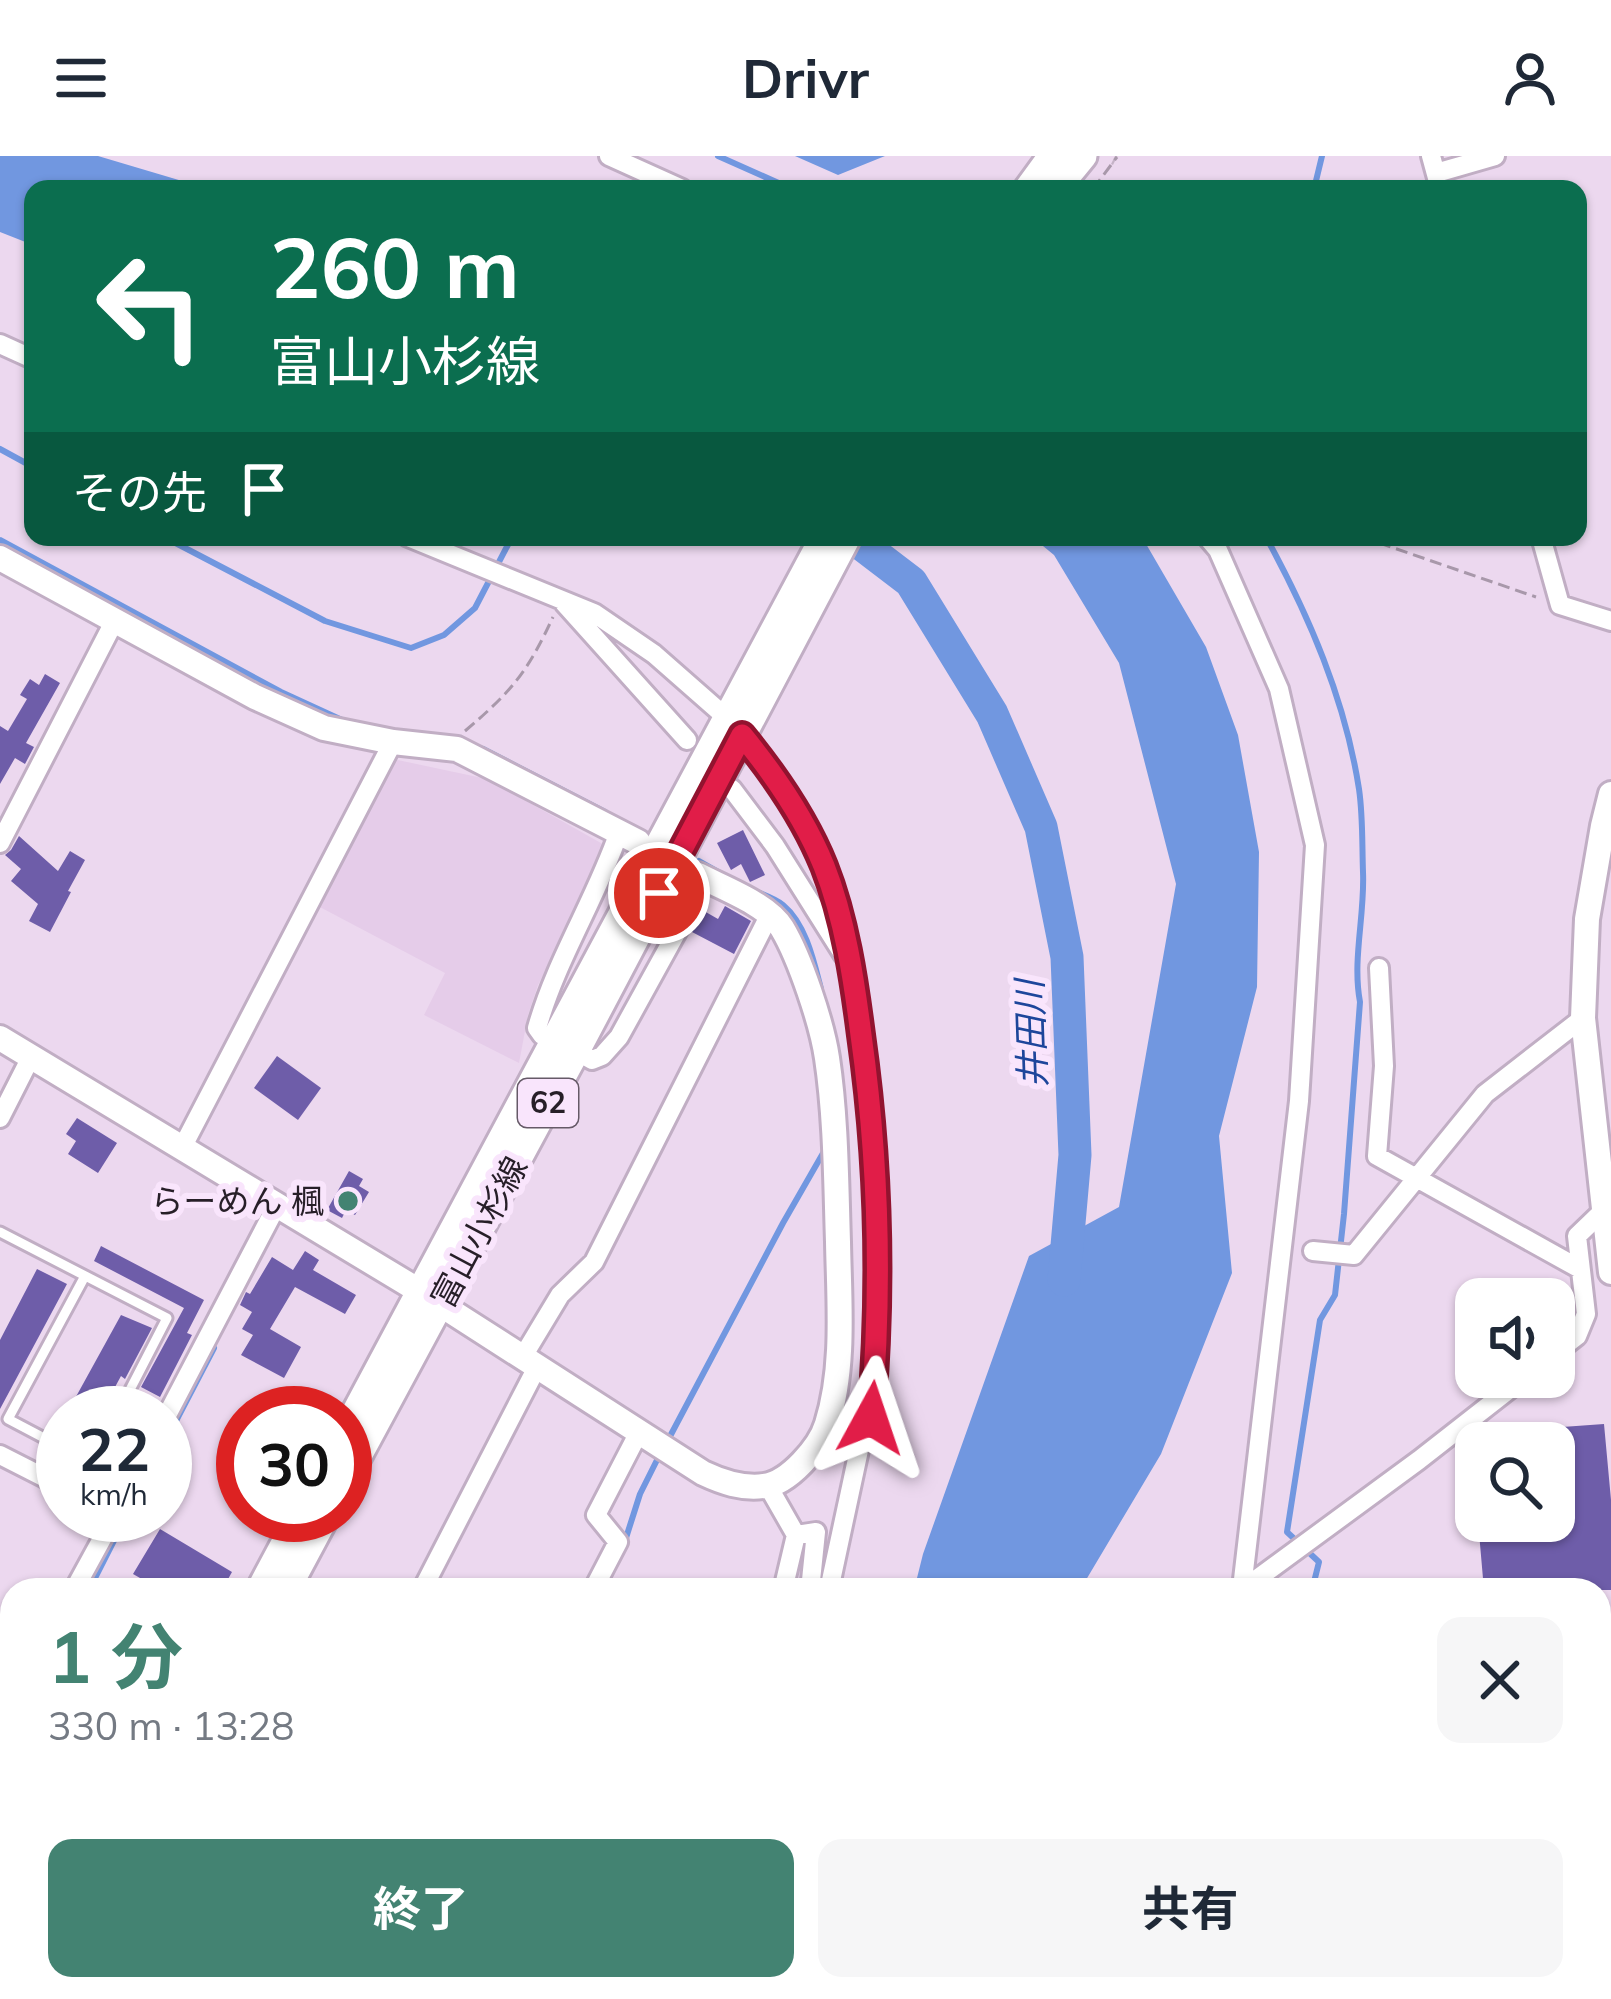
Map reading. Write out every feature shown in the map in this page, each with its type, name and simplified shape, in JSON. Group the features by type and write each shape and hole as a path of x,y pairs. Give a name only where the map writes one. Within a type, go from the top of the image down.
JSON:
{"main road":[{"path":"1063,180 1083,156"},
{"name":"富山小杉線","path":"372,1422 430,1298 737,722 820,546"},
{"name":"富山小杉線","path":"737,722 842,546"},
{"name":"富山小杉線","path":"372,1389 430,1298"},
{"path":"266,1578 286,1542"},
{"path":"292,1578 312,1542"}],"street":[{"path":"609,156 662,180"},
{"path":"1436,172 1495,156"},
{"path":"433,546 594,613 654,654 737,722 824,865 850,966 869,1092 877,1211 878,1335 871,1418 859,1450 832,1578"},
{"path":"1215,546 1279,689 1315,844 1299,1101 1243,1578"},
{"path":"1543,546 1560,605 1611,621"},
{"path":"0,558 255,697 324,728 457,749 629,837 606,869 547,993 537,1028 592,1060 619,1037 702,877 770,914 783,930 806,983 827,1055 840,1310 835,1386 826,1428 809,1458 769,1486 728,1484 703,1473 430,1298 0,1038"},
{"path":"561,599 687,740"},
{"path":"0,843 7,813 115,620"},
{"path":"182,1148 394,742"},
{"path":"732,789 775,846 850,966"},
{"path":"1611,794 1587,919 1583,1018 1608,1209 1611,1273"},
{"path":"428,1578 560,1295 594,1262 770,914"},
{"path":"1379,968 1384,1066 1377,1156 1580,1269"},
{"path":"1313,1251 1354,1255 1485,1094 1583,1018"},
{"path":"0,1118 31,1057"},
{"path":"182,1386 277,1205"},
{"path":"1575,1338 1586,1315 1577,1236 1608,1209"},
{"path":"1257,1578 1498,1398"},
{"path":"599,1578 618,1542 596,1515 639,1432"},
{"path":"0,1454 36,1473"},
{"path":"769,1486 796,1535 786,1578"},
{"path":"796,1535 816,1532 811,1578"},
{"path":"81,1578 100,1542"}],"lane":[{"path":"0,1232 167,1318 132,1386"},
{"path":"36,1434 8,1419 85,1276"}],"path":[{"path":"1388,546 1560,605"},
{"path":"457,749 464,732 504,699 525,672 561,599"}],"shaded area":[{"path":"393,759 487,779 608,847 538,985 519,1063 424,1015 445,973 316,905"}],"water":[{"path":"0,156 98,156 179,180 24,180 24,241 0,232"},
{"path":"795,156 885,156 838,175"},
{"path":"1043,546 1147,546 1206,647 1238,735 1259,852 1257,987 1219,1136 1232,1273 1161,1454 1087,1578 917,1578 1029,1256 1119,1207 1176,884 1119,663 1054,555"}],"building":[{"path":"45,674 60,683 26,743 34,747 25,764 15,758 0,784 0,726 8,731 27,699 20,695 30,679 39,685"},
{"path":"743,830 765,875 750,882 741,864 731,870 717,843"},
{"path":"19,836 58,871 70,851 85,860 50,932 29,921 38,904 11,881 21,869 5,855"},
{"path":"725,906 751,921 734,954 692,932 704,911 718,919"},
{"path":"277,1056 321,1088 298,1120 254,1088"},
{"path":"77,1118 117,1143 98,1173 68,1154 76,1141 66,1134"},
{"name":"らーめん 楓","path":"349,1171 363,1179 359,1186 369,1192 355,1215 346,1210 342,1218 327,1210"},
{"path":"101,1246 204,1300 166,1386 142,1386 184,1308 94,1261"},
{"path":"305,1251 319,1260 313,1270 356,1295 345,1314 295,1287 270,1329 301,1347 284,1378 241,1355 253,1335 242,1329 252,1312 240,1305 272,1257 293,1270"},
{"path":"37,1269 67,1284 0,1409 0,1340"},
{"path":"121,1315 152,1328 125,1379 121,1376 116,1386 82,1386"},
{"path":"1604,1424 1611,1578 1483,1578 1480,1542 1575,1542 1575,1426"},
{"path":"152,1542 182,1542 232,1572 229,1578 140,1578 133,1574"}],"waterway":[{"path":"718,156 772,180"},
{"path":"1316,180 1322,156"},
{"path":"0,449 24,462"},
{"path":"0,540 281,692 342,720"},
{"path":"181,546 325,621 411,648 444,635 475,608 507,546"},
{"name":"井田川","path":"864,546 911,582 992,714 1041,827 1067,957 1075,1155 1064,1280"},
{"path":"1271,546 1311,628 1335,691 1353,756 1362,820 1360,1002 1344,1214 1335,1295 1320,1320 1287,1532 1319,1562 1315,1578"},
{"path":"483,749 605,812"},
{"path":"699,861 722,874"},
{"path":"755,891 780,903 798,922 821,989"},
{"path":"667,1442 826,1148"},
{"path":"192,1390 214,1348"},
{"path":"625,1541 640,1494 660,1454"},
{"path":"95,1578 113,1542"}],"place":[{"name":"らーめん 楓","path":"348,1201"}],"route":[{"path":"659,893 742,735 781,788 824,865 856,992 877,1211 878,1335 871,1418"}]}
